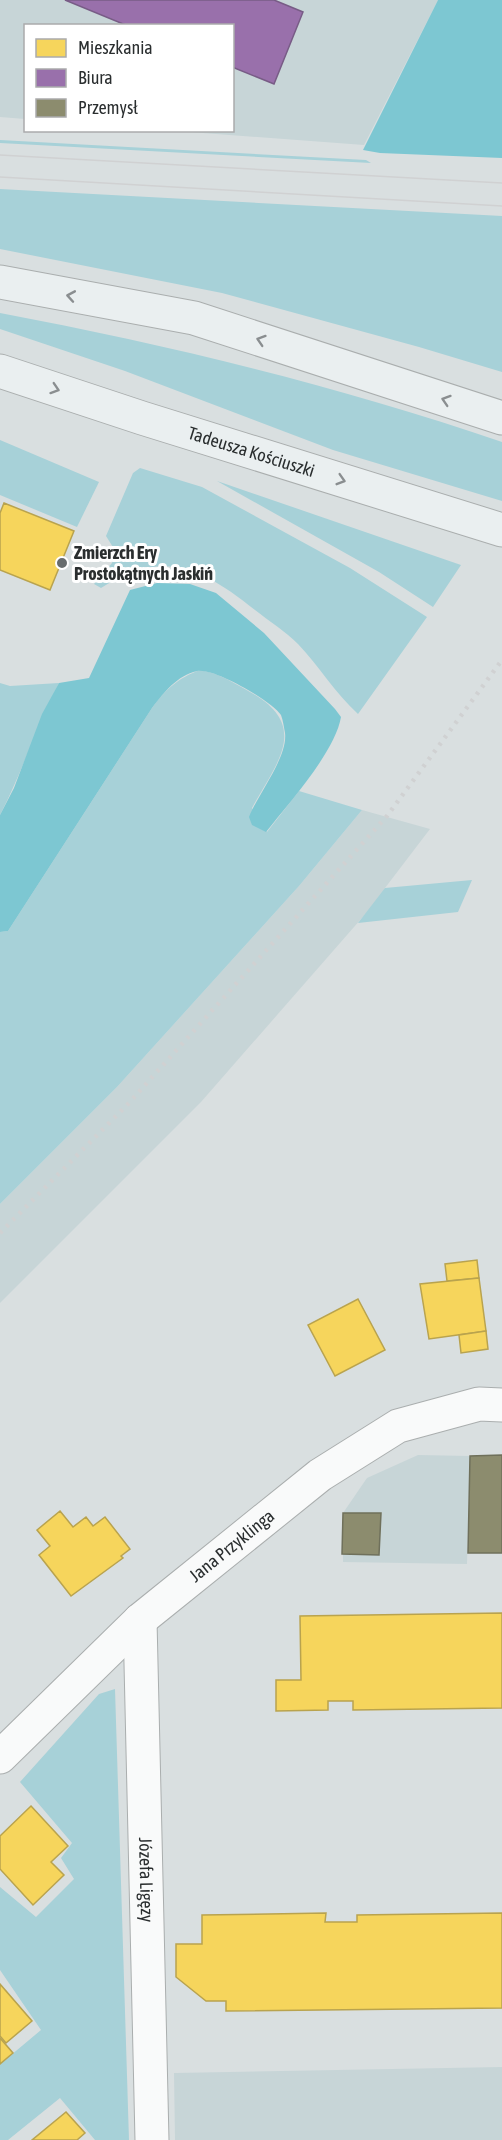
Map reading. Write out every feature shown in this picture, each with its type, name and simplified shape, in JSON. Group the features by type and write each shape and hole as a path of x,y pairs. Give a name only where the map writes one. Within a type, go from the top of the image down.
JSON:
{"main road":[{"path":"0,282 194,318 502,418"},
{"name":"Tadeusza Kościuszki","path":"0,371 142,418 502,530"}],"street":[{"name":"Jana Przyklinga","path":"0,1757 140,1620 320,1475 398,1426 479,1404 502,1405"},
{"name":"Józefa Ligęzy","path":"140,1620 152,2140"}],"shaded area":[{"path":"0,0 438,0 364,145 189,132 234,132 234,24 24,24 24,119 0,117"},
{"path":"438,0 502,0 502,158 380,153 363,150"},
{"path":"0,140 366,160 371,163 0,143"},
{"path":"0,189 502,216 502,372 222,293 0,249"},
{"path":"0,313 253,368 379,403 502,442 502,501 333,450 125,371 0,329"},
{"path":"0,440 99,482 77,527 0,495"},
{"path":"140,468 202,487 350,568 427,617 358,714 293,639 236,595 199,574 181,568 163,566 123,576 101,588 94,584 112,563 116,552 106,536 133,473"},
{"path":"217,481 461,565 433,607 379,572"},
{"path":"157,583 190,584 216,593 264,633 335,709 341,717 337,731 310,777 266,832 252,825 249,817 282,753 285,733 281,715 255,694 216,674 197,671 183,676 152,708 8,931 0,932 0,815 14,788 42,714 59,683 89,678 130,590"},
{"path":"200,670 220,676 250,692 269,705 280,718 284,732 283,745 271,775 252,808 267,832 299,791 362,810 299,886 117,1087 0,1204 0,932 8,931 152,708 173,685"},
{"path":"0,683 10,686 59,683 0,815"},
{"path":"362,810 430,829 382,895 201,1102 0,1303 0,1204 117,1087 299,886"},
{"path":"472,880 458,912 358,923 385,888"},
{"path":"418,1455 470,1456 467,1564 343,1562 343,1513 367,1478"},
{"path":"115,1689 129,2140 95,2140 60,2098 8,2140 0,2140 0,2057 4,2061 41,2030 0,1970 0,1887 36,1917 74,1879 61,1858 72,1843 20,1782 99,1694"},
{"path":"502,2067 502,2140 175,2140 174,2073"}],"building: Mieszkania":[{"path":"4,503 74,531 50,590 0,570 0,513"},
{"path":"477,1260 479,1278 447,1281 445,1264"},
{"path":"479,1278 486,1331 429,1339 420,1284"},
{"path":"358,1299 385,1350 335,1376 308,1325"},
{"path":"486,1331 488,1349 461,1353 459,1335"},
{"path":"60,1511 73,1527 86,1517 93,1526 105,1517 130,1549 121,1556 123,1558 71,1596 39,1555 50,1546 37,1530"},
{"path":"502,1613 502,1708 353,1710 353,1701 328,1701 328,1710 276,1711 276,1680 301,1680 300,1616"},
{"path":"31,1806 68,1846 51,1862 64,1875 33,1905 0,1869 0,1836"},
{"path":"326,1913 325,1922 357,1922 357,1915 502,1913 502,2008 226,2011 226,2001 206,2001 176,1977 176,1944 202,1944 202,1915"},
{"path":"0,1984 32,2021 6,2043 0,2036"},
{"path":"0,2038 13,2053 0,2064"},
{"path":"66,2112 85,2133 77,2140 32,2140"}],"building: Biura":[{"path":"65,0 274,0 303,12 274,84 234,68 234,24 123,24"}],"building: Przemysł":[{"path":"502,1455 502,1553 468,1553 470,1456"},
{"path":"343,1513 381,1513 379,1555 342,1554"}],"tram line":[{"path":"0,155 502,183"},
{"path":"0,177 502,206"}],"railway":[{"path":"0,1233 128,1104 387,816 502,660"}],"place":[{"name":"Zmierzch Ery Prostokątnych Jaskiń","path":"62,563"}]}
